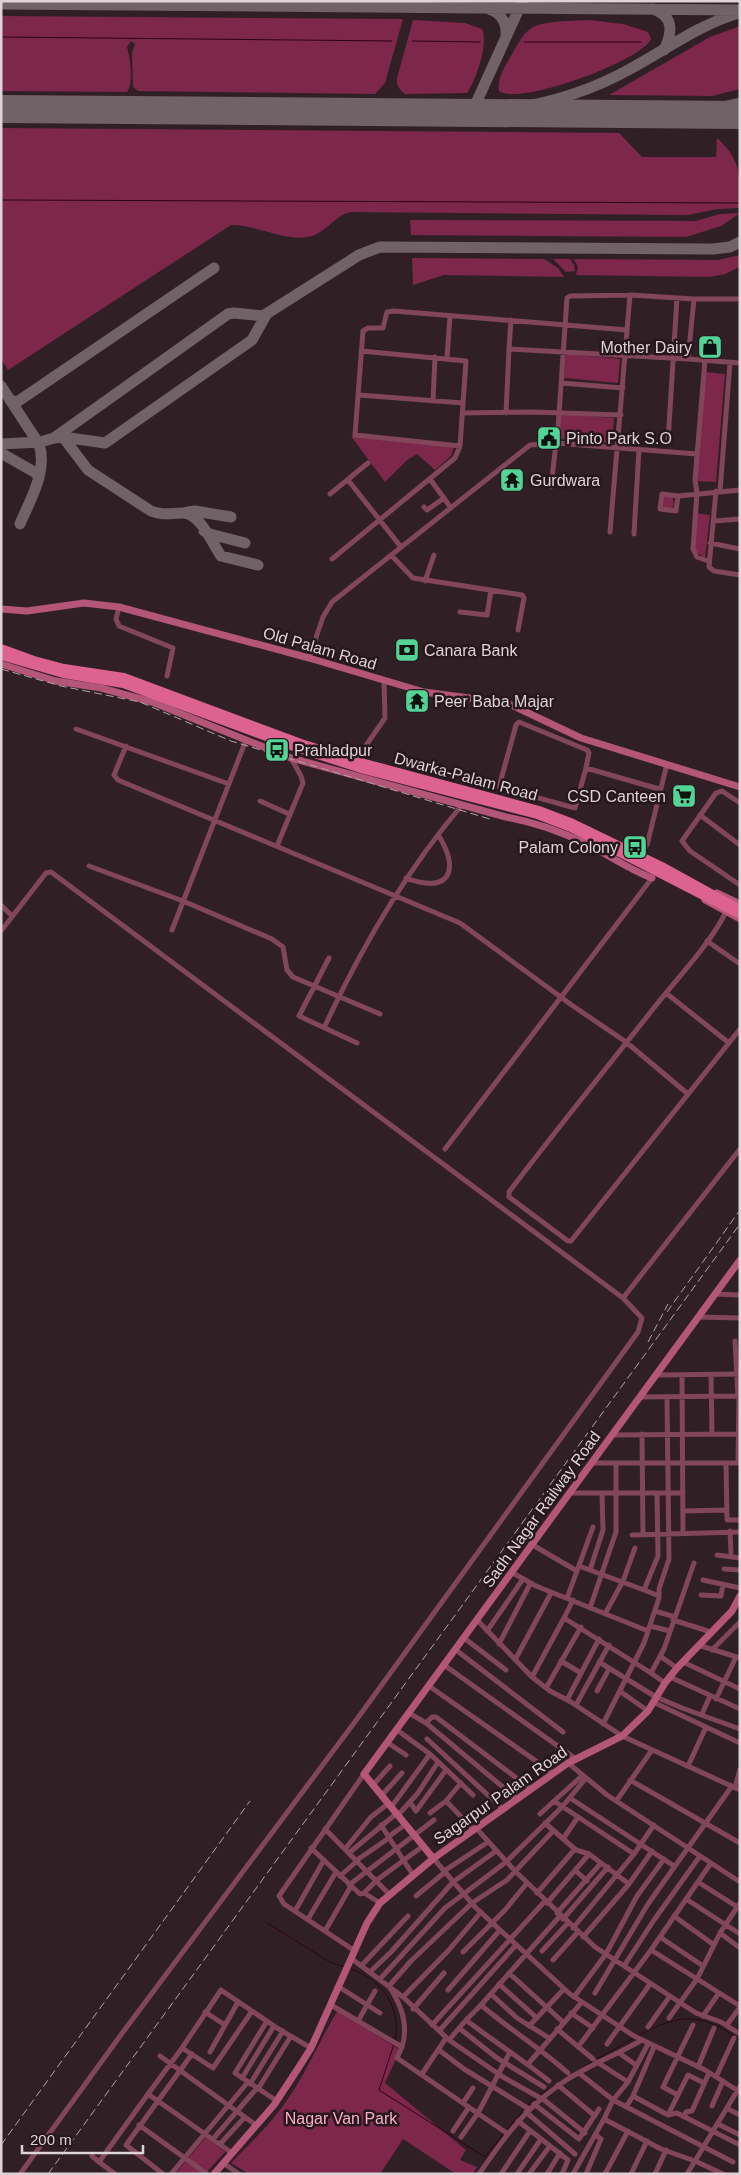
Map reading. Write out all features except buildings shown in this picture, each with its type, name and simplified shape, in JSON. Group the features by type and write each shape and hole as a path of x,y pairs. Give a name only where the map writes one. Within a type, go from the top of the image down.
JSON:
{"main road":[{"name":"Dwarka-Palam Road","path":"1,648 57,666 124,677 275,734 356,760 538,810 573,823 686,883"},
{"name":"Dwarka-Palam Road","path":"1,656 63,674 123,684 299,750 364,770 537,815 571,828 686,883"},
{"path":"686,883 740,909"},
{"path":"704,892 740,915"}],"street":[{"path":"610,532 630,295"},
{"path":"551,487 557,443 565,324 569,296 630,295 694,299 740,299"},
{"path":"668,441 677,298"},
{"path":"688,359 694,299"},
{"path":"460,446 356,436 363,331 368,328 383,328 385,316 390,311 627,330"},
{"path":"447,358 450,316"},
{"path":"506,413 511,320"},
{"path":"510,349 740,363"},
{"path":"332,559 455,458 460,446 466,361 361,351"},
{"path":"432,401 436,357"},
{"path":"705,360 695,480 697,493 693,551 697,556 708,561"},
{"path":"730,363 718,491 708,561 711,570 740,575"},
{"path":"561,383 623,388"},
{"path":"359,395 463,403"},
{"path":"463,413 621,415"},
{"path":"309,658 327,608 401,546 530,445 557,443 697,454"},
{"path":"634,534 639,449"},
{"path":"330,494 368,463"},
{"path":"430,479 450,508"},
{"path":"348,480 401,546"},
{"path":"431,492 437,488"},
{"path":"678,496 740,490"},
{"path":"424,507 427,510 444,498"},
{"path":"714,521 740,519"},
{"path":"710,543 740,549"},
{"path":"391,555 409,576 425,581 523,595 518,630"},
{"path":"425,581 434,555"},
{"path":"460,612 487,615 491,590"},
{"name":"Old Palam Road","path":"1,609 27,611 97,602 119,607 309,658 424,692 507,703 581,738 740,787"},
{"path":"119,607 116,619 119,626 173,648 166,676"},
{"path":"1,664 56,680 101,688 152,702 291,758 462,805 530,821 559,831 587,844 635,871 652,878 445,1149"},
{"path":"356,760 385,718 384,680"},
{"path":"519,722 587,750 589,753 586,768 575,808 500,787 516,725 519,722"},
{"path":"76,729 229,784"},
{"path":"172,930 246,740"},
{"path":"126,746 114,774 116,779 460,923 626,1042 688,1094"},
{"path":"277,846 303,781 291,758"},
{"path":"647,845 659,789 667,764"},
{"path":"586,768 659,789"},
{"path":"740,803 722,791 716,793 682,841 684,846 740,885"},
{"path":"260,801 289,814"},
{"path":"324,1028 338,997 394,895 462,805"},
{"path":"700,815 740,845"},
{"path":"406,878 426,884 441,881 447,876 450,870 450,858 439,836"},
{"path":"89,866 183,901 279,942 284,952 289,974 315,988 380,1014"},
{"path":"1,932 46,873 51,872 623,1298 642,1316 638,1332 357,1719 20,2174"},
{"path":"686,883 740,904"},
{"path":"686,883 726,912 740,919"},
{"path":"1,905 12,916"},
{"path":"726,912 707,941 515,1184 509,1196 568,1241 572,1241 740,1029"},
{"path":"707,941 740,964"},
{"path":"329,958 299,1016 357,1043"},
{"path":"666,993 728,1043"},
{"path":"623,1298 740,1149"},
{"name":"Sadh Nagar Railway Road","path":"364,1774 740,1260"},
{"path":"730,1273 740,1273"},
{"path":"714,1294 740,1295"},
{"path":"698,1317 740,1318"},
{"path":"591,1463 739,1463 739,1396 735,1341"},
{"path":"657,1375 738,1374"},
{"path":"711,1375 712,1434"},
{"path":"682,1376 683,1533"},
{"path":"640,1397 739,1396"},
{"path":"604,1724 636,1663 655,1611 659,1589 669,1558 667,1397"},
{"path":"612,1434 739,1434"},
{"path":"642,1434 643,1535"},
{"path":"590,1608 616,1532 616,1463"},
{"path":"726,1463 727,1520 740,1520"},
{"path":"569,1493 683,1493"},
{"path":"590,1570 603,1530 602,1493"},
{"path":"644,1590 657,1559 656,1493"},
{"path":"683,1511 726,1510"},
{"path":"532,1677 564,1618 592,1527"},
{"path":"730,1531 731,1553"},
{"path":"632,1535 740,1532"},
{"path":"531,1544 578,1568 603,1574 659,1596"},
{"path":"606,1614 623,1581 635,1548"},
{"path":"718,1555 740,1558"},
{"path":"651,1673 670,1631 694,1563"},
{"path":"724,1569 740,1570"},
{"path":"511,1572 530,1584 606,1614 649,1628 670,1631"},
{"path":"487,1631 523,1579"},
{"path":"703,1580 740,1588"},
{"path":"499,1644 530,1584"},
{"path":"701,1595 721,1596 723,1584"},
{"path":"515,1660 551,1593"},
{"name":"Sagarpur Palam Road","path":"214,2174 277,2101 311,2048 367,1923 380,1903 433,1858 516,1798 568,1763 622,1736 648,1711 665,1683 677,1668 732,1611 740,1596"},
{"path":"655,1611 712,1632"},
{"path":"732,1611 740,1614"},
{"path":"564,1618 665,1683"},
{"path":"477,1620 532,1677 546,1688 576,1705 622,1736 736,1788"},
{"path":"712,1650 740,1622"},
{"path":"546,1688 580,1627"},
{"path":"464,1638 506,1670"},
{"path":"567,1700 600,1640"},
{"path":"576,1705 608,1645"},
{"path":"698,1645 738,1658 716,1699"},
{"path":"456,1650 563,1732"},
{"path":"660,1656 677,1668"},
{"path":"561,1661 581,1673"},
{"path":"599,1662 655,1699 740,1743"},
{"path":"683,1662 740,1689"},
{"path":"444,1665 576,1759"},
{"path":"597,1691 609,1669"},
{"path":"670,1677 740,1709"},
{"path":"429,1686 554,1773"},
{"path":"621,1692 648,1711"},
{"path":"702,1714 710,1696"},
{"path":"655,1699 740,1728"},
{"path":"409,1713 426,1723 516,1798"},
{"path":"426,1723 432,1716 436,1717 531,1788"},
{"path":"688,1766 706,1727"},
{"path":"397,1730 430,1754 473,1794"},
{"path":"427,1739 502,1808"},
{"path":"388,1743 406,1755"},
{"path":"617,1800 652,1750"},
{"path":"347,1851 371,1817 390,1805 430,1754"},
{"path":"347,1851 398,1814 410,1802 438,1762"},
{"path":"568,1763 607,1795 740,1882"},
{"path":"373,1785 390,1766"},
{"path":"594,1993 648,1904 674,1866 705,1824 736,1788 740,1769"},
{"path":"410,1802 416,1811 446,1770"},
{"path":"382,1795 402,1773"},
{"path":"355,1951 284,1904 279,1896 364,1774 472,1903 564,1989 638,2038 698,2067 739,2090 687,2174"},
{"path":"380,1979 445,1908 506,1862 562,1807 584,1777"},
{"path":"540,1814 584,1777"},
{"path":"630,1780 740,1843"},
{"path":"430,1813 446,1801 461,1783"},
{"path":"570,1798 674,1866"},
{"path":"446,1801 583,1937 650,1984 703,2016 727,2025 740,2034"},
{"path":"554,1801 634,1854"},
{"path":"563,1839 578,1817"},
{"path":"326,1931 350,1886 367,1870 434,1820"},
{"path":"545,1823 575,1849 589,1854 619,1874 629,1884"},
{"path":"308,1919 338,1874 406,1824"},
{"path":"553,1960 573,1928 619,1874 654,1825"},
{"path":"381,1826 413,1875"},
{"path":"325,1829 390,1895"},
{"path":"389,1986 411,1961 472,1903 516,1872 552,1830"},
{"path":"416,1896 445,1872 488,1842"},
{"path":"364,1893 377,1880 423,1846"},
{"path":"311,1848 360,1894 364,1893 380,1903"},
{"path":"537,1892 575,1849"},
{"path":"370,1972 391,1952 454,1882 496,1851"},
{"path":"583,1937 629,1884 652,1851"},
{"path":"432,2025 576,1871 589,1854"},
{"path":"624,1966 700,1856"},
{"path":"574,1997 606,1954 637,1896 664,1859"},
{"path":"295,1911 324,1860"},
{"path":"560,1916 601,1863"},
{"path":"578,2046 651,1950 711,1863"},
{"path":"422,2074 448,2039 481,2005 560,1916 608,1867"},
{"path":"576,1871 587,1881"},
{"path":"669,2018 696,1979 720,1933 739,1906 698,1882"},
{"path":"463,1952 527,1883"},
{"path":"686,1900 740,1934"},
{"path":"403,1997 448,1951 481,1912"},
{"path":"362,1966 408,1916"},
{"path":"674,1916 714,1945"},
{"path":"542,1951 573,1928"},
{"path":"448,1990 500,1930"},
{"path":"720,1933 740,1948"},
{"path":"660,1937 703,1966"},
{"path":"440,2031 516,1945"},
{"path":"651,1950 740,2007 727,2025"},
{"path":"351,1961 362,1966 403,1997 448,2039 499,2075 541,2098 585,2133"},
{"path":"413,2008 444,1973"},
{"path":"508,1973 563,2022"},
{"path":"499,1984 538,2018"},
{"path":"607,2044 650,1984"},
{"path":"389,1986 402,2010 405,2034 397,2044 397,2058 506,2132"},
{"path":"339,1987 380,2013"},
{"path":"530,2026 564,1989"},
{"path":"99,2162 172,2064 221,1990 274,2026 311,2048"},
{"path":"358,2021 375,1991"},
{"path":"490,1994 517,2018 549,2038"},
{"path":"703,2016 719,1994"},
{"path":"648,2027 670,1996"},
{"path":"210,2052 238,2002"},
{"path":"528,2064 582,2002"},
{"path":"331,2005 397,2044"},
{"path":"481,2005 510,2030 540,2048 568,2073"},
{"path":"182,2048 213,2068 252,2011"},
{"path":"205,2012 225,2025"},
{"path":"571,2013 593,2028"},
{"path":"466,2020 549,2081"},
{"path":"267,2021 235,2072 277,2101"},
{"path":"678,2095 664,2087 693,2025"},
{"path":"242,2078 274,2026"},
{"path":"459,2028 505,2062 544,2087"},
{"path":"698,2067 714,2028"},
{"path":"557,2029 595,2060 628,2082"},
{"path":"171,2174 206,2134 228,2104 249,2083 283,2031"},
{"path":"213,2139 258,2088 291,2036"},
{"path":"479,2174 506,2132 518,2122 527,2109 595,2060 620,2053 638,2038"},
{"path":"716,2078 734,2038"},
{"path":"573,2174 596,2135 613,2100 628,2082 636,2065 651,2045"},
{"path":"626,2107 633,2096 651,2045"},
{"path":"439,2050 527,2109 576,2154"},
{"path":"461,2137 478,2113 510,2052"},
{"path":"620,2053 636,2065"},
{"path":"163,2174 126,2145 192,2054"},
{"path":"160,2056 256,2125"},
{"path":"579,2073 613,2100 733,2162"},
{"path":"684,2116 686,2112 692,2111 709,2073"},
{"path":"668,2115 688,2075 704,2083"},
{"path":"712,2106 723,2081"},
{"path":"558,2086 595,2116"},
{"path":"463,2103 473,2088"},
{"path":"148,2094 232,2153"},
{"path":"633,2096 668,2115"},
{"path":"534,2104 579,2139 600,2109"},
{"path":"454,2131 469,2107"},
{"path":"728,2109 740,2115"},
{"path":"668,2115 675,2112 740,2145"},
{"path":"220,2144 245,2117"},
{"path":"604,2119 666,2150 723,2174"},
{"path":"518,2122 560,2153 569,2162 562,2174"},
{"path":"718,2124 740,2135"},
{"path":"139,2125 207,2174"},
{"path":"501,2174 530,2131"},
{"path":"605,2174 628,2131"},
{"path":"586,2174 601,2139 596,2135"},
{"path":"517,2174 541,2139"},
{"path":"631,2174 647,2141"},
{"path":"529,2174 550,2146"},
{"path":"655,2174 666,2150"},
{"path":"547,2174 560,2153"},
{"path":"92,2156 115,2174"},
{"path":"223,2163 239,2174"}],"green space":[{"path":"1,16 403,19 385,83 375,94 138,91 133,87 132,53 135,44 131,41 127,47 131,76 127,92 1,91"},
{"path":"413,20 465,23 482,29 484,35 483,52 467,93 405,94 400,89 397,78"},
{"path":"589,20 623,24 648,32 651,39 642,48 625,59 603,70 578,79 529,92 511,94 499,91 500,79 504,68 530,29 550,22"},
{"path":"740,26 740,89 712,96 609,95 710,37"},
{"path":"1,128 619,133 642,157 716,157 717,138 731,153 738,168 740,208 717,209 688,215 352,212 340,216 314,235 299,238 250,227 231,225 8,370 1,359"},
{"path":"740,213 721,226 686,237 411,235 410,220 696,221 720,214"},
{"path":"740,255 740,267 725,274 710,277 576,275 578,267 574,259 718,260"},
{"path":"412,258 544,259 558,268 564,277 444,275 413,285"},
{"path":"553,259 570,259 575,271 566,272"},
{"path":"566,354 620,359 618,383 564,378"},
{"path":"705,372 725,374 716,482 696,481"},
{"path":"561,414 614,418 612,441 609,443 559,439"},
{"path":"351,436 454,447 451,456 435,470 417,454 407,460 385,482"},
{"path":"663,496 672,496 673,508 661,508"},
{"path":"696,513 710,515 705,558 694,550"},
{"name":"Nagar Van Park","path":"338,2010 400,2050 385,2083 466,2150 460,2160 477,2167 473,2174 456,2174 403,2139 380,2174 249,2174 231,2163 275,2117 301,2078"},
{"path":"206,2137 225,2152 205,2174 175,2174"}],"waterway":[{"path":"1,37 392,41"},
{"path":"412,41 480,42"},
{"path":"524,42 641,42"},
{"path":"1,200 740,203"},
{"path":"267,1923 330,1962 345,1967"},
{"path":"351,1969 372,1980 387,1996 395,2017 395,2040"},
{"path":"638,2036 666,2023 690,2019 713,2024 740,2040"},
{"path":"583,2067 634,2038"},
{"path":"394,2044 379,2090 485,2157 504,2133"},
{"path":"539,2096 561,2081"},
{"path":"528,2105 536,2098"},
{"path":"507,2130 525,2108"}],"taxiway":[{"path":"459,113 470,108 477,101 522,2"},
{"path":"1,4 740,10"},
{"path":"489,9 497,13 503,20 506,28 506,37"},
{"path":"653,9 665,16 670,26 669,38 664,50"},
{"path":"469,113 532,105 592,87 630,69 710,24 739,13"},
{"path":"664,115 705,111 740,103"},
{"path":"717,115 740,119"},
{"path":"1,444 40,442 54,438 228,314 263,316 359,255 380,247 713,249 730,247 740,242"},
{"path":"10,400 17,402 214,268"},
{"path":"63,437 105,443 252,340 266,315"},
{"path":"1,386 39,444 41,454 40,475 20,524"},
{"path":"54,438 63,437 88,470 151,511 163,514 183,513 195,518 221,556 258,565"},
{"path":"1,453 36,473 39,478"},
{"path":"187,512 195,511 231,517"},
{"path":"204,531 245,543"}],"runway":[{"path":"1,109 740,115"}],"railway":[{"path":"1,669 61,686 140,702 231,741 493,820"},
{"path":"667,1312 740,1210"},
{"path":"48,2174 740,1224"},
{"path":"648,1342 668,1304"},
{"path":"1,2145 250,1801"}],"place":[{"name":"Mother Dairy","path":"710,347"},
{"name":"Pinto Park S.O","path":"549,438"},
{"name":"Gurdwara","path":"512,480"},
{"name":"Canara Bank","path":"407,650"},
{"name":"Peer Baba Majar","path":"417,701"},
{"name":"Prahladpur","path":"277,750"},
{"name":"CSD Canteen","path":"684,796"},
{"name":"Palam Colony","path":"635,847"}]}
